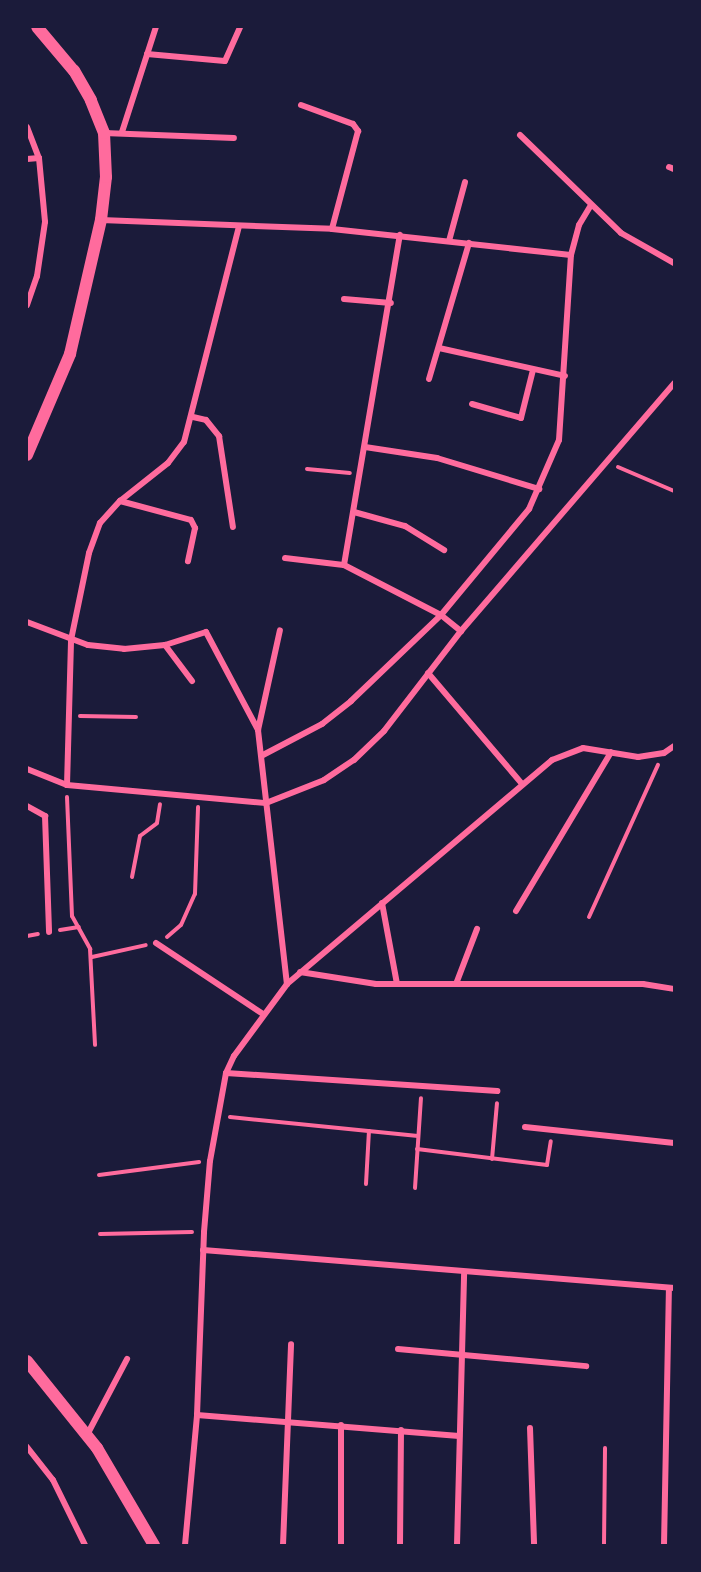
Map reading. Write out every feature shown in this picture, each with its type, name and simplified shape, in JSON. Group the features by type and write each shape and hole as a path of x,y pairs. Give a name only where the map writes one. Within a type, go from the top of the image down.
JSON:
{"main road":[{"path":"27,455 70,354 101,220 106,177 104,133 74,71 37,27"},
{"path":"27,1361 87,1435 154,1545"}],"street":[{"path":"122,132 156,27"},
{"path":"147,54 225,61 240,27"},
{"path":"301,105 353,124 358,131 332,229"},
{"path":"27,127 39,158 45,222 37,276 27,305"},
{"path":"104,133 234,138"},
{"path":"520,135 621,233 674,263"},
{"path":"27,159 39,158"},
{"path":"449,241 465,182"},
{"path":"263,755 322,724 441,615 529,509 559,440 565,376 571,255 579,225 591,205"},
{"path":"101,220 332,229 571,255"},
{"path":"67,785 71,640 89,553 100,523 120,501 168,463 184,442 193,417 239,227"},
{"path":"344,565 391,303 400,235"},
{"path":"429,379 469,243"},
{"path":"344,299 391,303"},
{"path":"439,348 565,376"},
{"path":"472,404 521,418 532,370"},
{"path":"27,770 67,785 266,803 324,780 354,760 384,731 461,631 609,463 674,383"},
{"path":"193,417 206,420 219,436 233,527"},
{"path":"365,447 437,458 539,489"},
{"path":"120,501 191,520 195,528 188,561"},
{"path":"354,512 405,526 444,550"},
{"path":"285,558 344,565 441,615 461,631"},
{"path":"27,622 71,640 124,649 165,645 205,631 258,730 263,755 266,803 287,984"},
{"path":"258,730 280,630"},
{"path":"165,645 192,681"},
{"path":"428,673 522,784"},
{"path":"185,1545 197,1415 203,1250 210,1161 226,1073 263,1014 287,984 522,784 567,752 583,748 638,757 664,753 674,746"},
{"path":"516,911 611,752"},
{"path":"27,806 45,816 50,932"},
{"path":"382,903 397,984"},
{"path":"456,984 477,929"},
{"path":"156,943 263,1014"},
{"path":"300,972 346,981 397,984 643,984 674,989"},
{"path":"226,1073 497,1091"},
{"path":"525,1127 674,1143"},
{"path":"203,1250 671,1289 670,1438 664,1545"},
{"path":"457,1545 464,1272"},
{"path":"283,1545 286,1420 291,1344"},
{"path":"398,1349 461,1357 586,1366"},
{"path":"87,1435 128,1359"},
{"path":"197,1415 286,1420 459,1436"},
{"path":"341,1425 341,1545"},
{"path":"530,1428 534,1545"},
{"path":"400,1545 401,1430"},
{"path":"27,1447 52,1480 85,1545"},
{"path":"666,1481 674,1481"}],"path":[{"path":"609,463 674,491"},
{"path":"307,469 360,474"},
{"path":"69,716 136,717"},
{"path":"589,917 664,753"},
{"path":"67,785 72,916 92,957 95,1045"},
{"path":"132,877 140,836 157,823 161,794"},
{"path":"92,957 156,943 181,925 195,894 198,797"},
{"path":"415,1188 422,1085"},
{"path":"492,1159 497,1091"},
{"path":"217,1116 418,1136"},
{"path":"366,1184 369,1131"},
{"path":"417,1149 547,1165 552,1131"},
{"path":"99,1175 210,1161"},
{"path":"100,1234 204,1232"},
{"path":"604,1545 605,1448"}]}
